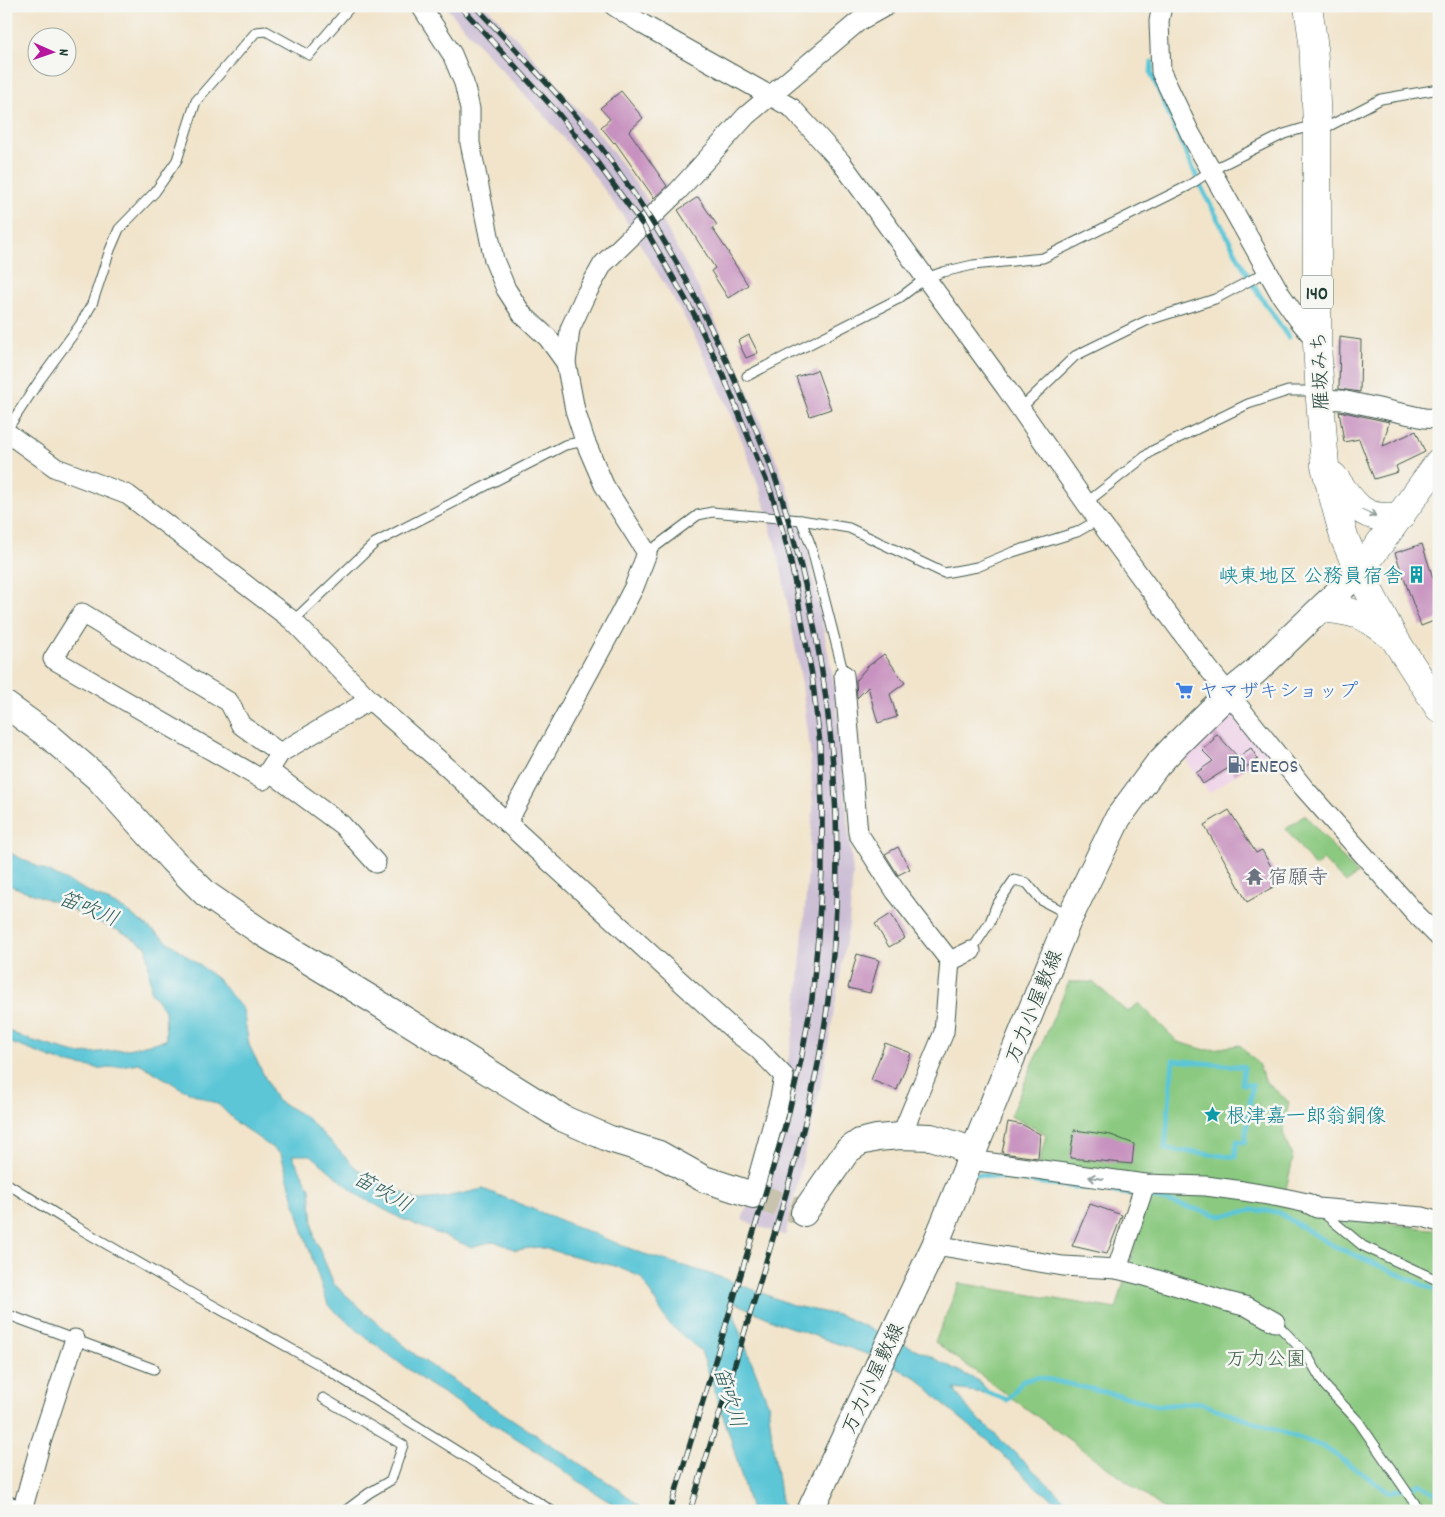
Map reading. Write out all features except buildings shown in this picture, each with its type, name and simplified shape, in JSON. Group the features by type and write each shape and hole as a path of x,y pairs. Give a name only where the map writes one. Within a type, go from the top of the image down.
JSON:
{"highway":[{"name":"雁坂みち","path":"1308,6 1313,41 1317,124 1318,342 1325,466 1344,537 1359,572 1394,638 1439,708"},
{"path":"1359,572 1439,462"},
{"path":"1325,466 1354,504 1365,513 1388,518 1401,516"},
{"path":"1323,608 1346,610 1359,614 1372,621 1394,638"}],"street":[{"path":"422,6 452,54 464,83 470,109 470,143 494,260 506,289 522,314 548,338 566,363"},
{"path":"614,6 644,25 792,108 841,162 1098,520 1228,694 1304,788 1417,915 1439,937"},
{"path":"507,824 617,620 634,587 647,553 604,484 585,441 575,410 566,363 570,329 585,296 603,264 678,191 746,116 859,21 886,6"},
{"path":"1162,6 1159,21 1161,72 1190,133 1281,295 1318,342"},
{"path":"1320,395 1424,418 1439,419"},
{"path":"6,432 56,468 128,495 294,621 370,700 448,768 738,1034 757,1048 784,1076 780,1098 753,1196 704,1179 659,1154 610,1139 564,1119 260,932 206,894 172,860 99,779 49,736 6,705"},
{"name":"万力小屋敷線","path":"810,1511 932,1251 1071,915 1118,818 1157,765 1228,694 1255,672 1359,572"},
{"path":"280,753 241,726 229,702 82,613 53,659 263,780 280,753 370,700"},
{"path":"844,675 858,833 896,892 950,961 944,1032 901,1136"},
{"path":"269,771 342,825 376,863"},
{"path":"950,961 971,951"},
{"path":"804,1213 848,1152 860,1142 901,1136 932,1137 960,1146 970,1160 1142,1193 1206,1186 1279,1197 1307,1203 1317,1208 1422,1217 1439,1222"},
{"path":"1117,1269 1142,1193"},
{"path":"932,1251 1063,1266 1117,1269 1248,1307 1275,1322"},
{"path":"17,1506 41,1442 75,1339"}],"lane":[{"path":"6,432 39,381 80,325 92,304 119,229 155,192 177,160 196,101 256,32 266,32 309,55 352,6"},
{"path":"747,376 898,299 926,278 973,265 1043,258 1188,186 1212,170 1284,134 1317,124 1331,125 1381,99 1439,89"},
{"path":"1020,409 1076,356 1146,321 1215,299 1268,270"},
{"path":"1086,503 1152,451 1248,404 1288,392 1320,395"},
{"path":"294,621 375,543 565,445 585,441"},
{"path":"647,553 698,515 712,512 802,520 849,528 944,573 977,567 1013,552 1077,532 1098,520"},
{"path":"802,520 812,546 844,675"},
{"path":"971,951 990,922 996,906 1014,880 1027,883 1041,900 1071,915"},
{"path":"6,1183 189,1292 320,1365 552,1511"},
{"path":"1317,1208 1363,1246 1439,1281"},
{"path":"6,1314 154,1369"},
{"path":"1275,1322 1307,1355 1325,1386 1358,1421 1420,1511"},
{"path":"323,1398 403,1445 391,1480 369,1493 345,1511"}],"shaded area":[{"path":"445,6 486,6 527,50 601,136 662,220 709,308 740,372 787,487 808,550 835,688 853,874 849,924 822,1080 785,1236 742,1220 753,1189 786,1072 796,1018 813,808 810,749 802,684 781,568 762,496 742,440 715,378 686,320 622,214 586,165 544,115"},
{"path":"1228,694 1273,751 1258,759 1209,793 1177,744"}],"green space":[{"path":"1305,815 1357,874 1346,883 1323,860 1315,867 1286,829"},
{"name":"万力公園","path":"1069,982 1093,982 1127,1012 1139,1003 1178,1042 1206,1050 1240,1045 1258,1064 1266,1082 1289,1102 1283,1133 1293,1159 1282,1206 1439,1230 1439,1511 1167,1511 935,1342 959,1283 1116,1309 1150,1192 1039,1164 1046,1134 1010,1116"}],"water":[{"name":"笛吹川","path":"6,851 124,909 218,979 243,1010 249,1045 276,1100 306,1117 357,1169 417,1200 441,1198 483,1189 641,1253 723,1278 795,1306 842,1316 924,1353 980,1382 991,1394 954,1389 970,1411 1065,1500 1086,1511 1072,1511 1038,1489 991,1443 949,1409 917,1378 870,1355 781,1324 731,1301 737,1325 768,1403 781,1501 786,1511 751,1511 730,1436 701,1351 668,1323 641,1277 615,1266 538,1247 516,1250 494,1241 471,1247 402,1219 359,1196 311,1155 292,1155 310,1188 314,1236 334,1284 418,1357 621,1491 645,1511 625,1511 600,1496 527,1445 428,1384 369,1340 328,1305 301,1225 281,1154 237,1123 219,1105 182,1089 139,1063 102,1069 62,1062 6,1041 6,1030 30,1040 79,1054 128,1049 166,1040 165,1011 151,992 147,947 124,933 52,901 6,884"}],"waterway":[{"path":"1152,62 1151,73 1202,189 1253,285 1288,337"},
{"path":"1173,1060 1244,1067 1242,1084 1252,1085 1245,1142 1237,1141 1235,1157 1165,1149 1173,1060"},
{"path":"973,1174 1151,1197 1221,1216 1253,1210 1277,1212 1334,1246 1439,1292"},
{"path":"986,1392 1007,1400 1023,1381 1038,1377 1160,1406 1197,1402 1324,1447 1389,1492 1421,1484 1439,1496"}],"tunnel":[{"path":"753,1195 804,1213"}],"railway":[{"path":"460,6 556,111 596,161 643,225 694,314 723,375 771,492 790,557 812,675 820,744 822,807 822,871 812,999 801,1060 786,1124 670,1511"},
{"path":"475,6 564,102 610,159 665,243 703,312 756,429 780,492 799,561 815,632 827,703 834,776 837,849 835,922 829,993 818,1064 799,1148 690,1511"}],"place":[{"name":"峡東地区 公務員宿舎","path":"1417,575"},
{"name":"ヤマザキショップ","path":"1185,690"},
{"name":"ENEOS","path":"1236,765"},
{"name":"宿願寺","path":"1254,876"},
{"name":"根津嘉一郎翁銅像","path":"1212,1115"}]}
